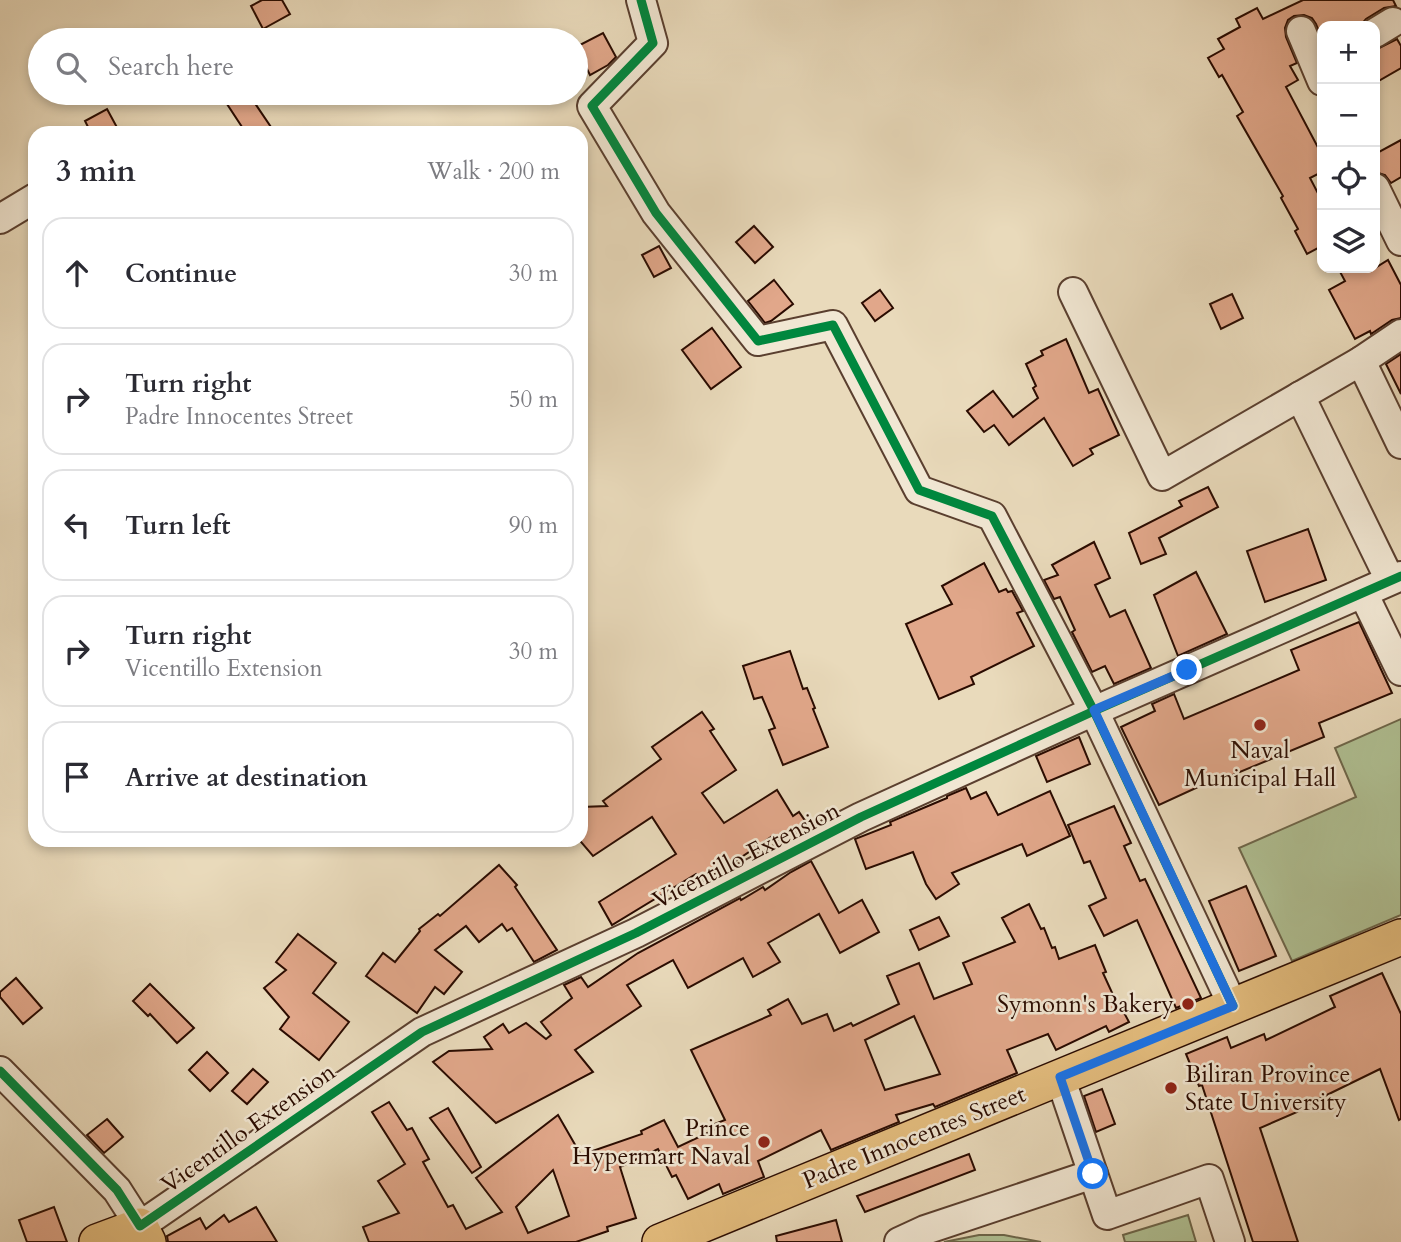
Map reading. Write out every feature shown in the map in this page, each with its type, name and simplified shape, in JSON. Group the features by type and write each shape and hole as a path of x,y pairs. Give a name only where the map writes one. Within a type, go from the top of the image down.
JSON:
{"main road":[{"name":"Padre Innocentes Street","path":"660,1242 1401,937"},
{"name":"Vicentillo Extension","path":"97,1242 144,1234"}],"street":[{"path":"641,0 653,43 592,106 656,212 758,341 833,325 919,490 992,516 1094,710 1233,1006"},
{"path":"1301,31 1317,65"},
{"path":"1380,198 1401,241"},
{"path":"0,219 28,202"},
{"path":"1073,292 1162,476 1361,361 1401,334"},
{"path":"1361,361 1401,444"},
{"path":"1300,396 1396,578"},
{"name":"Vicentillo Extension","path":"144,1234 422,1032 636,933 861,817 1094,710 1396,578"},
{"path":"1363,593 1401,671"},
{"path":"0,1071 117,1190 144,1234"},
{"path":"1060,1077 1107,1215 1209,1180 1230,1242"},
{"path":"900,1242 925,1230 1093,1174"}],"green space":[{"path":"1401,719 1401,915 1292,961 1239,848 1356,797 1335,748"},
{"path":"1188,1215 1196,1242 1125,1242 1123,1235"},
{"path":"979,1235 1004,1235 1041,1242 944,1242"}],"building":[{"path":"262,0 282,0 290,14 262,28 251,6"},
{"path":"1303,0 1393,0 1396,6 1384,8 1364,21 1317,21 1317,26 1312,18 1294,16 1288,20 1285,28 1297,63 1290,66 1298,80 1286,87 1317,146 1317,174 1310,178 1317,191 1317,249 1307,254 1295,231 1298,229 1281,198 1283,196 1237,116 1243,112 1222,75 1219,77 1208,58 1224,49 1218,39 1240,27 1236,19 1257,8 1263,19"},
{"path":"603,33 616,57 590,75 588,71 588,41"},
{"path":"1397,39 1401,46 1401,68 1380,80 1380,48"},
{"path":"228,105 256,105 270,126 241,126"},
{"path":"107,109 116,126 88,126 85,121"},
{"path":"1401,140 1401,177 1391,183 1385,175 1380,174 1380,151"},
{"path":"754,226 773,247 755,263 736,242"},
{"path":"659,246 671,268 654,277 642,255"},
{"path":"1388,260 1401,285 1401,318 1355,339 1329,290 1345,281 1341,273 1380,273 1380,265"},
{"path":"774,280 793,304 765,323 748,301"},
{"path":"880,290 893,308 875,321 862,303"},
{"path":"1232,294 1243,318 1221,329 1210,304"},
{"path":"712,328 741,367 711,389 682,350"},
{"path":"1066,339 1089,393 1098,389 1119,435 1090,449 1093,454 1073,466 1044,418 1009,445 994,425 984,432 967,411 993,391 1013,417 1038,398 1033,388 1036,386 1026,364 1043,355 1041,351"},
{"path":"1401,354 1401,394 1386,364"},
{"path":"1208,487 1218,507 1159,538 1166,554 1141,564 1129,533 1182,506 1179,501"},
{"path":"1308,529 1326,580 1265,602 1247,551"},
{"path":"1094,542 1110,578 1095,585 1110,617 1125,610 1151,668 1114,684 1105,666 1092,672 1072,632 1075,630 1060,597 1054,599 1044,580 1058,575 1052,565"},
{"path":"984,563 999,592 1006,589 1008,592 1012,591 1023,611 1017,613 1034,646 971,677 974,684 939,699 906,624 952,604 942,586"},
{"path":"1196,572 1227,634 1178,656 1154,595"},
{"path":"1359,622 1392,693 1319,723 1324,737 1223,779 1222,776 1159,805 1121,727 1155,711 1152,704 1174,694 1184,719 1299,670 1291,650"},
{"path":"790,651 803,689 807,688 815,708 813,709 828,747 783,765 769,730 775,728 762,697 754,699 743,666"},
{"path":"702,712 714,729 710,731 736,770 702,793 724,823 777,790 793,816 799,812 808,825 778,841 774,835 721,871 701,881 696,874 612,925 599,902 676,854 652,817 593,856 585,847 588,847 588,807 607,806 603,801 661,759 652,747"},
{"path":"1079,737 1090,764 1047,782 1036,756"},
{"path":"966,788 971,799 986,792 998,815 1050,791 1070,836 1027,856 1022,844 952,873 959,884 936,899 926,884 913,852 866,869 855,839 891,825 890,822"},
{"path":"1114,806 1131,843 1124,846 1140,881 1145,879 1201,998 1176,1008 1137,920 1104,936 1089,906 1106,898 1090,861 1084,863 1068,825"},
{"path":"811,861 839,913 862,900 879,932 840,953 819,914 768,943 780,962 753,977 743,958 688,988 673,960 627,985 641,1006 575,1050 593,1072 496,1123 433,1062 449,1051 492,1049 484,1037 503,1024 509,1033 526,1023 546,1039 551,1035 541,1022 572,998 564,985 581,977 588,987 638,953 740,898 741,900 763,887 765,890"},
{"path":"499,865 517,885 515,887 557,950 534,962 512,928 507,931 502,924 479,942 466,926 435,950 462,972 444,994 435,987 417,1013 366,976 383,953 395,962 419,929 438,914 440,916"},
{"path":"1246,886 1276,956 1239,971 1209,901"},
{"path":"1029,904 1041,929 1044,928 1052,948 1055,947 1059,959 1095,945 1106,972 1103,973 1119,1008 1121,1007 1129,1022 1109,1032 1106,1026 1056,1050 1048,1034 1007,1050 1017,1073 935,1107 933,1104 896,1115 899,1122 831,1150 821,1130 758,1161 764,1177 723,1194 719,1184 688,1199 676,1175 672,1177 658,1149 620,1167 636,1218 607,1227 608,1231 576,1242 369,1242 363,1227 399,1213 378,1181 405,1164 372,1112 389,1102 407,1130 412,1128 429,1159 423,1162 448,1207 453,1205 466,1229 502,1212 476,1178 558,1115 581,1155 642,1134 641,1131 664,1120 678,1147 714,1130 712,1125 725,1120 691,1050 771,1015 768,1010 788,999 802,1024 827,1014 834,1031 851,1023 853,1026 899,1004 887,976 919,963 934,999 972,984 963,963 1015,942 1002,918","holes":["914,1016 940,1074 885,1090 865,1040","553,1170 569,1216 528,1233 516,1207"]},
{"path":"939,917 949,936 919,950 910,930"},
{"path":"298,934 336,963 313,993 349,1022 319,1060 280,1029 289,1017 264,988 286,970 276,962"},
{"path":"1382,973 1401,1014 1401,1119 1399,1120 1380,1069 1260,1128 1298,1242 1253,1242 1202,1085 1199,1086 1186,1054 1227,1037 1231,1048 1264,1034 1266,1040 1335,1007 1330,996"},
{"path":"16,978 42,1008 23,1024 0,997 0,992"},
{"path":"150,984 194,1028 177,1043 150,1014 148,1016 133,1001"},
{"path":"207,1052 228,1073 210,1091 189,1070"},
{"path":"253,1069 268,1082 247,1104 232,1091"},
{"path":"1102,1089 1115,1124 1096,1132 1084,1096"},
{"path":"448,1108 481,1167 472,1173 430,1118"},
{"path":"107,1119 123,1137 104,1153 87,1135"},
{"path":"969,1154 975,1170 865,1212 857,1196"},
{"path":"54,1207 67,1242 27,1242 19,1220"},
{"path":"256,1207 277,1242 168,1242 167,1236 200,1218 206,1229 224,1215 229,1222"},
{"path":"836,1220 842,1242 777,1242 776,1236"}],"cycle path":[{"path":"641,0 653,43 592,106 656,213 758,341 833,325 919,490 992,516 1094,711 1233,1006"},
{"path":"0,1071 117,1190 140,1226 422,1032 636,933 861,817 1401,576"}],"place":[{"name":"Naval Municipal Hall","path":"1260,725"},
{"name":"Symonn's Bakery","path":"1188,1004"},
{"name":"Biliran Province State University","path":"1171,1088"},
{"name":"Prince Hypermart Naval","path":"764,1142"}],"route":[{"path":"1093,1174 1060,1077 1233,1006 1094,710 1187,670"}]}
